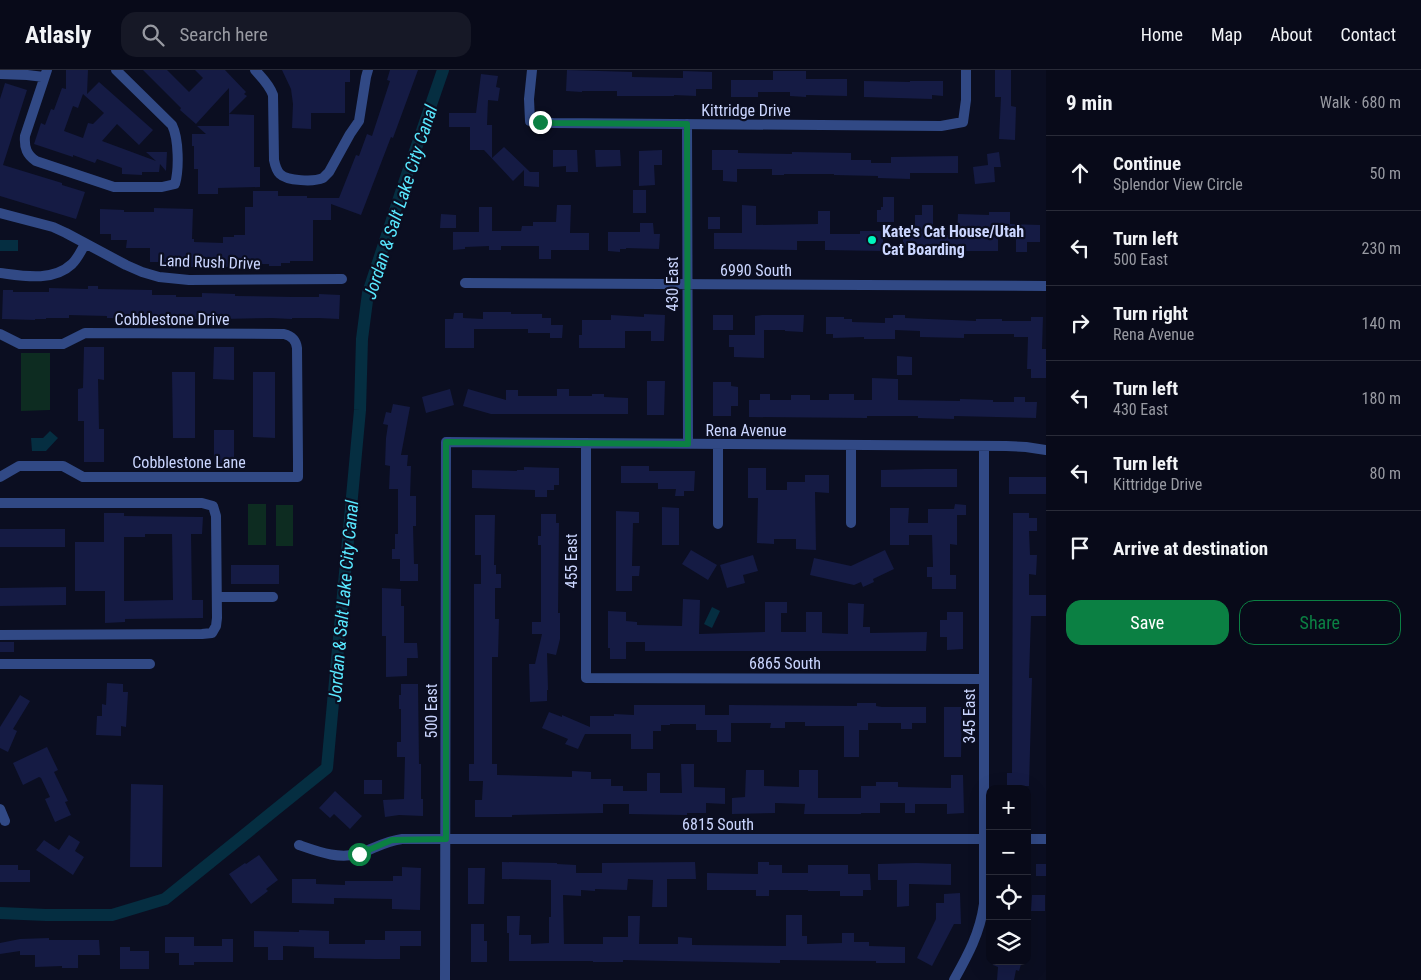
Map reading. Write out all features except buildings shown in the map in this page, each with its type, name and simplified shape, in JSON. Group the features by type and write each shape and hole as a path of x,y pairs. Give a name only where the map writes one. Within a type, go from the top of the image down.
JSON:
{"street":[{"path":"0,74 46,73 24,144 30,157 36,162 108,186 120,188 162,188 175,184 177,171 176,131 116,70"},
{"path":"254,70 270,87 273,94 274,160 276,168 279,174 293,180 318,179 324,177 329,172 359,121 368,70"},
{"name":"Kittridge Drive","path":"532,70 529,99 530,121 554,123 941,126 963,122 966,100 966,70"},
{"name":"430 East","path":"687,124 688,444"},
{"name":"Land Rush Drive","path":"0,213 53,227 126,265 160,277 189,280 342,280"},
{"path":"0,273 38,276 54,274 72,264 85,244"},
{"name":"6990 South","path":"465,283 1046,286"},
{"name":"Cobblestone Drive","path":"0,334 20,344 64,344 85,333 284,334 294,338 296,343 297,392"},
{"name":"Cobblestone Lane","path":"0,477 19,466 63,466 83,477 298,477 297,392"},
{"name":"Rena Avenue","path":"446,442 984,446 1026,447 1046,450"},
{"name":"500 East","path":"445,980 446,442"},
{"name":"455 East","path":"586,443 586,678"},
{"path":"718,445 718,524"},
{"path":"851,523 852,445"},
{"name":"345 East","path":"984,446 984,679 987,830"},
{"path":"0,503 202,503 213,506 216,516 217,597 216,626 212,633 0,635"},
{"path":"217,597 273,597"},
{"path":"0,664 150,664"},
{"name":"6865 South","path":"586,678 984,679"},
{"path":"0,809 5,821"},
{"name":"6815 South","path":"299,845 324,854 348,856 359,854 392,840 986,839"},
{"path":"1031,839 1046,839"},
{"name":"345 East","path":"954,980 978,933 982,920 986,861"}],"green space":[{"path":"21,353 50,353 50,410 21,411"},
{"path":"248,504 266,504 266,545 248,545"},
{"path":"276,505 293,505 293,546 276,546"}],"water":[{"path":"0,240 18,240 18,251 0,251"},
{"path":"50,431 58,438 46,451 32,451 31,438 43,438"},
{"path":"712,607 720,611 712,628 704,624"}],"waterway":[{"name":"Jordan & Salt Lake City Canal","path":"0,913 112,915 165,899 327,768 360,410 362,339 368,293 443,70"}],"place":[{"name":"Kate's Cat House/Utah Cat Boarding","path":"872,240"}],"route":[{"path":"359,854 392,840 446,839 446,442 688,444 687,124 540,122"}]}
